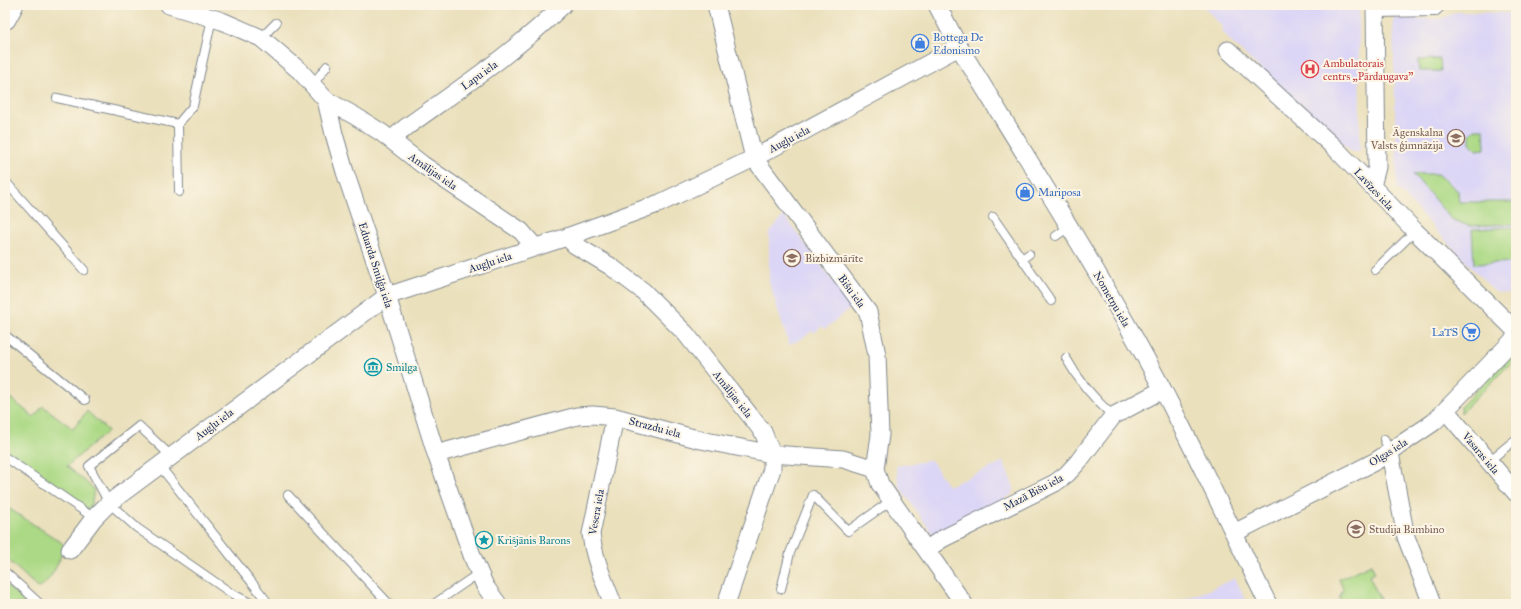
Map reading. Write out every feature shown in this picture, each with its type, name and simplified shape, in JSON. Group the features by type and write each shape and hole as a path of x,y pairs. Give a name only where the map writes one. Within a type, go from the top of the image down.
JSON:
{"street":[{"path":"5,18 12,5"},
{"name":"Eduarda Smiļģa iela","path":"169,5 212,18 244,30 260,38 300,71 326,100 343,164 387,296 436,454 479,573 485,586 498,604"},
{"name":"Lapu iela","path":"391,140 405,128 511,52 538,30 563,5"},
{"name":"Bišu iela","path":"716,5 754,158 868,312 877,355 880,435 875,470"},
{"name":"Nometņu iela","path":"937,5 1062,231 1111,297 1162,390 1268,604"},
{"path":"1372,186 1377,167 1375,9"},
{"name":"Augļu iela","path":"70,550 94,518 109,503 387,296 567,237 660,203 754,158 959,47"},
{"name":"Lavīzes iela","path":"1228,50 1284,96 1415,231 1516,331"},
{"name":"Amālijas iela","path":"326,100 355,116 391,140 422,165 521,231 535,247"},
{"name":"Amālijas iela","path":"567,237 575,245 610,266 643,291 686,334 763,432 772,454 772,469 753,540 726,604"},
{"name":"Olgas iela","path":"1234,533 1387,446 1434,422 1516,337"},
{"name":"Mazā Bišu iela","path":"927,549 942,539 1055,483 1067,474 1078,462 1113,416 1162,390"},
{"name":"Vasaras iela","path":"1446,411 1514,492"},
{"name":"Strazdu iela","path":"436,454 577,416 593,415 615,417 701,440 772,454 843,459 875,470"},
{"name":"Vesera iela","path":"613,604 596,562 591,534 615,417"},
{"path":"1387,446 1406,537 1432,604"},
{"path":"875,470 880,484 927,549 964,604"}],"lane":[{"path":"1375,9 1435,12 1443,5"},
{"path":"179,192 178,124 193,106 212,18"},
{"path":"260,38 276,23"},
{"path":"312,84 327,66"},
{"path":"57,98 178,124"},
{"path":"5,181 84,270"},
{"path":"993,216 1051,301"},
{"path":"1375,270 1415,231"},
{"path":"1022,259 1029,254"},
{"path":"5,335 85,400"},
{"path":"1066,358 1074,374 1101,405 1113,416"},
{"path":"252,604 231,593 137,528 109,503 89,466 139,426 269,604"},
{"path":"1488,462 1516,439"},
{"path":"5,457 94,518"},
{"path":"288,495 389,604"},
{"path":"781,590 789,552 813,495 848,531 892,500"},
{"path":"5,572 40,604"},
{"path":"434,604 479,573"}],"shaded area":[{"name":"Ambulatorais centrs „Pārdaugava”","path":"1202,5 1359,5 1360,152 1352,152 1233,44 1223,32 1221,25"},
{"name":"Āgenskalna Valsts ģimnāzija","path":"1511,5 1516,5 1516,295 1495,292 1397,188 1393,18 1440,19 1457,12 1511,13"},
{"name":"Bizbizmārīte","path":"784,215 852,307 825,329 822,326 814,333 812,331 803,338 789,345 769,282 769,233"},
{"path":"931,460 948,486 995,466 1003,461 1014,487 1013,494 984,512 934,536 899,486 896,466"},
{"path":"1235,578 1248,604 1172,604 1209,590"}],"green space":[{"path":"1440,59 1441,71 1419,71 1418,60"},
{"path":"1475,129 1484,129 1485,149 1476,150 1470,144 1470,134"},
{"path":"1413,174 1438,174 1458,191 1459,202 1516,202 1516,224 1469,226 1451,219"},
{"path":"1516,227 1516,262 1474,264 1472,229"},
{"path":"1516,351 1516,358 1461,413 1461,406"},
{"path":"5,394 34,417 43,406 73,429 87,411 108,431 67,466 94,489 89,510 5,453"},
{"path":"5,506 61,542 65,547 48,580 38,588 5,557"},
{"path":"1371,564 1375,573 1369,576 1380,599 1375,602 1375,604 1355,604 1353,601 1342,601 1339,599 1343,589 1339,579"},
{"path":"5,584 28,604 5,604"}],"place":[{"name":"Bottega De Edonismo","path":"920,43"},
{"name":"Ambulatorais centrs „Pārdaugava”","path":"1310,69"},
{"name":"Āgenskalna Valsts ģimnāzija","path":"1456,138"},
{"name":"Mariposa","path":"1025,192"},
{"name":"Bizbizmārīte","path":"792,258"},
{"name":"LaTS","path":"1471,332"},
{"name":"Smilga","path":"373,367"},
{"name":"Studija Bambino","path":"1356,529"},
{"name":"Krišjānis Barons","path":"484,540"}]}
